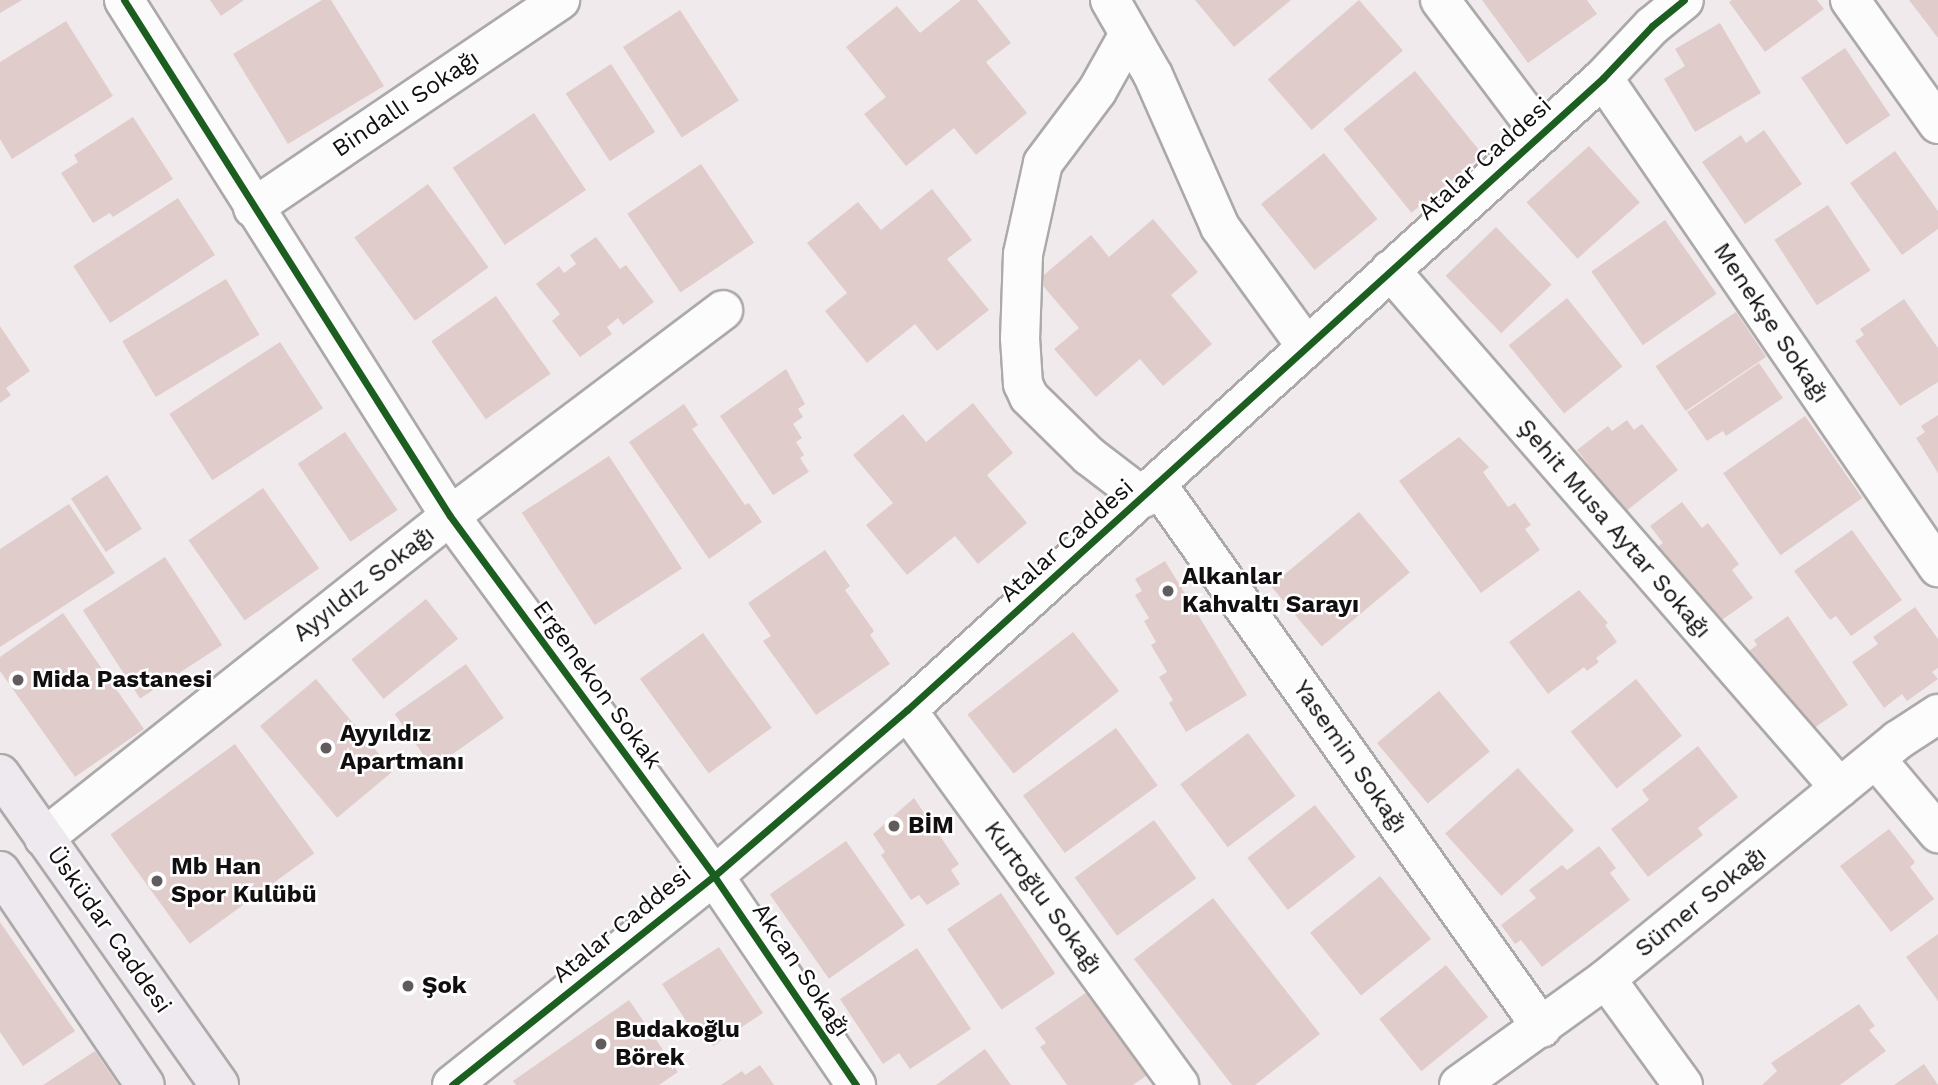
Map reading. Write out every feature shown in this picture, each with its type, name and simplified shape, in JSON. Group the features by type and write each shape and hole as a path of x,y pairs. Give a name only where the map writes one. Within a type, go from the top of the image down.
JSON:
{"main road":[{"name":"Üsküdar Caddesi","path":"0,774 219,1085"},
{"path":"0,871 145,1085"}],"street":[{"name":"Ergenekon Sokak","path":"124,0 450,516 714,876"},
{"name":"Bindallı Sokağı","path":"253,208 560,0"},
{"path":"1110,0 1153,75 1220,227 1307,347"},
{"path":"1440,0 1541,134"},
{"name":"Atalar Caddesi","path":"452,1085 714,876 907,710 1151,492 1390,270 1603,78 1684,0"},
{"path":"1850,0 1938,124"},
{"name":"Yasemin Sokağı","path":"1129,34 1097,91 1042,163 1023,254 1020,338 1023,384 1030,397 1089,456 1151,492 1542,1028"},
{"name":"Menekşe Sokağı","path":"1603,78 1938,567"},
{"name":"Şehit Musa Aytar Sokağı","path":"1390,270 1840,788"},
{"name":"Ayyıldız Sokağı","path":"44,838 450,516 723,310"},
{"name":"Kurtoğlu Sokağı","path":"907,710 1179,1085"},
{"name":"Sümer Sokağı","path":"1459,1085 1542,1028 1606,979 1875,758 1938,713"},
{"path":"1875,758 1938,833"},
{"name":"Akcan Sokağı","path":"714,876 856,1085"},
{"path":"1606,979 1683,1085"}],"building":[{"path":"0,0 22,0 0,13"},
{"path":"210,0 244,0 221,16"},
{"path":"322,0 331,0 384,86 288,144 233,54"},
{"path":"961,0 977,0 1011,43 986,62 1027,113 976,155 954,128 906,166 864,114 886,97 846,47 897,6 920,33"},
{"path":"1195,0 1291,0 1234,47"},
{"path":"1359,0 1403,51 1312,130 1268,79"},
{"path":"1482,0 1587,0 1597,14 1528,63"},
{"path":"1817,0 1824,9 1765,52 1729,2"},
{"path":"1909,0 1938,0 1938,38"},
{"path":"680,10 739,101 682,138 623,47"},
{"path":"66,21 113,96 12,159 0,139 0,62"},
{"path":"1720,23 1761,93 1695,132 1664,79 1685,66 1675,49"},
{"path":"1845,48 1890,115 1846,145 1801,78"},
{"path":"611,64 655,132 610,161 566,93"},
{"path":"1415,71 1483,155 1411,213 1344,129"},
{"path":"534,113 586,190 505,245 453,168"},
{"path":"133,117 173,179 113,217 110,213 93,223 61,173 78,162 74,155"},
{"path":"1764,130 1802,184 1745,224 1702,162 1741,135 1746,143"},
{"path":"1589,146 1640,202 1577,259 1527,202"},
{"path":"1895,151 1938,211 1938,229 1902,255 1850,183"},
{"path":"1324,153 1377,219 1315,270 1261,204"},
{"path":"701,164 754,243 680,293 627,214"},
{"path":"428,184 489,267 415,321 354,237"},
{"path":"932,189 972,240 947,259 989,310 937,351 915,324 867,363 825,311 847,293 807,243 858,202 881,230"},
{"path":"178,198 215,255 110,323 73,266"},
{"path":"1828,205 1870,270 1817,305 1774,240"},
{"path":"1153,219 1198,272 1171,295 1212,344 1163,386 1140,359 1096,397 1054,349 1079,328 1038,280 1091,235 1109,257"},
{"path":"1665,220 1717,294 1643,345 1591,272"},
{"path":"1496,227 1552,285 1501,333 1446,276"},
{"path":"596,237 620,269 626,265 654,302 623,325 618,318 607,327 612,334 580,357 552,321 560,314 536,284 559,266 564,273 576,264 570,255"},
{"path":"226,279 259,335 156,397 122,341"},
{"path":"496,296 550,374 486,419 431,341"},
{"path":"1567,298 1622,366 1564,414 1509,345"},
{"path":"1904,299 1938,348 1938,382 1900,406 1855,341 1864,335 1860,329"},
{"path":"1736,312 1766,357 1686,411 1656,366"},
{"path":"0,326 30,371 6,388 11,395 0,403"},
{"path":"280,342 323,408 212,480 169,414"},
{"path":"1759,363 1783,398 1726,436 1723,431 1707,441 1687,412"},
{"path":"786,369 805,404 798,409 803,417 793,424 802,438 796,442 804,455 800,458 809,472 773,495 720,416"},
{"path":"973,403 1013,453 987,475 1027,523 978,564 955,536 907,575 866,525 893,503 853,455 903,414 926,442"},
{"path":"684,404 698,425 692,429 745,505 749,503 762,522 709,559 629,442"},
{"path":"1938,415 1938,473 1916,438 1925,432 1921,426"},
{"path":"1805,416 1862,498 1780,555 1723,473"},
{"path":"1627,420 1634,430 1642,424 1678,470 1625,512 1577,450 1608,426 1612,431"},
{"path":"345,432 398,510 350,542 298,464"},
{"path":"1459,437 1489,467 1483,472 1508,507 1515,503 1531,525 1525,529 1540,550 1481,593 1399,481"},
{"path":"609,456 682,568 595,625 522,513"},
{"path":"107,475 142,529 106,552 71,498"},
{"path":"263,488 319,568 245,620 188,540"},
{"path":"1682,502 1702,528 1708,523 1739,564 1732,570 1753,598 1719,622 1704,601 1698,605 1656,548 1663,543 1650,526"},
{"path":"69,504 115,573 0,647 0,549"},
{"path":"1359,512 1410,573 1322,646 1271,586"},
{"path":"1852,530 1902,600 1851,636 1836,616 1830,620 1794,571"},
{"path":"825,550 850,586 845,590 874,631 870,635 890,664 816,715 763,641 771,636 748,603"},
{"path":"165,557 222,645 140,698 83,610"},
{"path":"1165,561 1247,695 1186,732 1169,703 1173,700 1159,677 1167,672 1151,645 1156,642 1144,621 1149,618 1135,595 1142,591 1135,579"},
{"path":"1579,590 1608,623 1605,625 1617,642 1596,658 1599,662 1587,671 1584,667 1548,694 1509,642"},
{"path":"426,599 458,639 383,699 351,659"},
{"path":"1915,607 1938,639 1938,668 1932,672 1938,679 1907,701 1902,694 1884,708 1852,662 1878,644 1873,637"},
{"path":"63,613 144,729 75,777 0,671 0,657"},
{"path":"1788,616 1848,705 1814,728 1804,713 1795,719 1749,651 1757,645 1754,640"},
{"path":"1073,632 1119,691 1014,774 967,714"},
{"path":"703,633 772,728 709,774 640,679"},
{"path":"466,664 504,718 433,768 395,714"},
{"name":"Ayyıldız Apartmanı","path":"316,679 393,771 337,818 260,726"},
{"path":"1636,679 1682,736 1617,789 1571,732"},
{"path":"1439,691 1490,752 1428,804 1377,743"},
{"path":"1116,728 1158,785 1065,853 1023,796"},
{"path":"1248,733 1296,796 1228,847 1180,784"},
{"path":"235,744 314,853 190,944 110,835"},
{"path":"1698,746 1738,797 1698,828 1703,835 1648,877 1611,829 1649,800 1642,790"},
{"path":"1518,768 1574,830 1501,896 1445,834"},
{"path":"914,798 959,864 951,870 960,884 927,905 919,895 911,900 881,855 885,852 873,834"},
{"path":"1315,805 1356,857 1288,910 1247,858"},
{"path":"1154,820 1196,878 1117,936 1075,878"},
{"path":"1889,829 1915,862 1910,867 1934,899 1891,932 1840,866"},
{"path":"846,841 905,925 829,979 770,894"},
{"path":"1599,846 1616,868 1610,873 1630,900 1542,967 1521,940 1515,944 1501,925 1536,898 1529,890 1562,865 1567,870"},
{"path":"1380,876 1431,939 1361,996 1310,933"},
{"path":"1001,893 1055,973 1001,1010 947,929"},
{"path":"1213,898 1320,1034 1255,1085 1232,1085 1134,959"},
{"path":"0,922 75,1031 23,1066 0,1032"},
{"path":"1938,934 1938,1001 1906,957"},
{"path":"719,947 763,1013 713,1046 701,1028 694,1033 662,984"},
{"path":"917,948 971,1029 910,1069 899,1053 883,1064 840,999"},
{"path":"1446,965 1488,1017 1421,1071 1379,1019"},
{"path":"1097,985 1156,1069 1133,1085 1067,1085 1040,1047 1046,1043 1035,1028"},
{"path":"629,1000 678,1072 659,1085 516,1085 513,1081"},
{"path":"1859,1004 1875,1026 1869,1030 1886,1051 1840,1085 1762,1085 1777,1071 1771,1063"},
{"path":"985,1049 1011,1085 936,1085"},
{"path":"95,1051 118,1085 43,1085"},
{"path":"1924,1064 1938,1085 1894,1085"},
{"path":"760,1065 774,1085 721,1085 742,1071 745,1075"}],"cycle path":[{"path":"124,0 450,516 714,876 856,1085"},
{"path":"452,1085 714,876 907,710 1603,78 1652,26 1684,0"}],"place":[{"name":"Alkanlar Kahvaltı Sarayı","path":"1168,591"},
{"name":"Mida Pastanesi","path":"18,680"},
{"name":"Ayyıldız Apartmanı","path":"326,748"},
{"name":"BİM","path":"894,826"},
{"name":"Mb Han Spor Kulübü","path":"157,881"},
{"name":"Şok","path":"408,986"},
{"name":"Budakoğlu Börek","path":"601,1044"}]}
